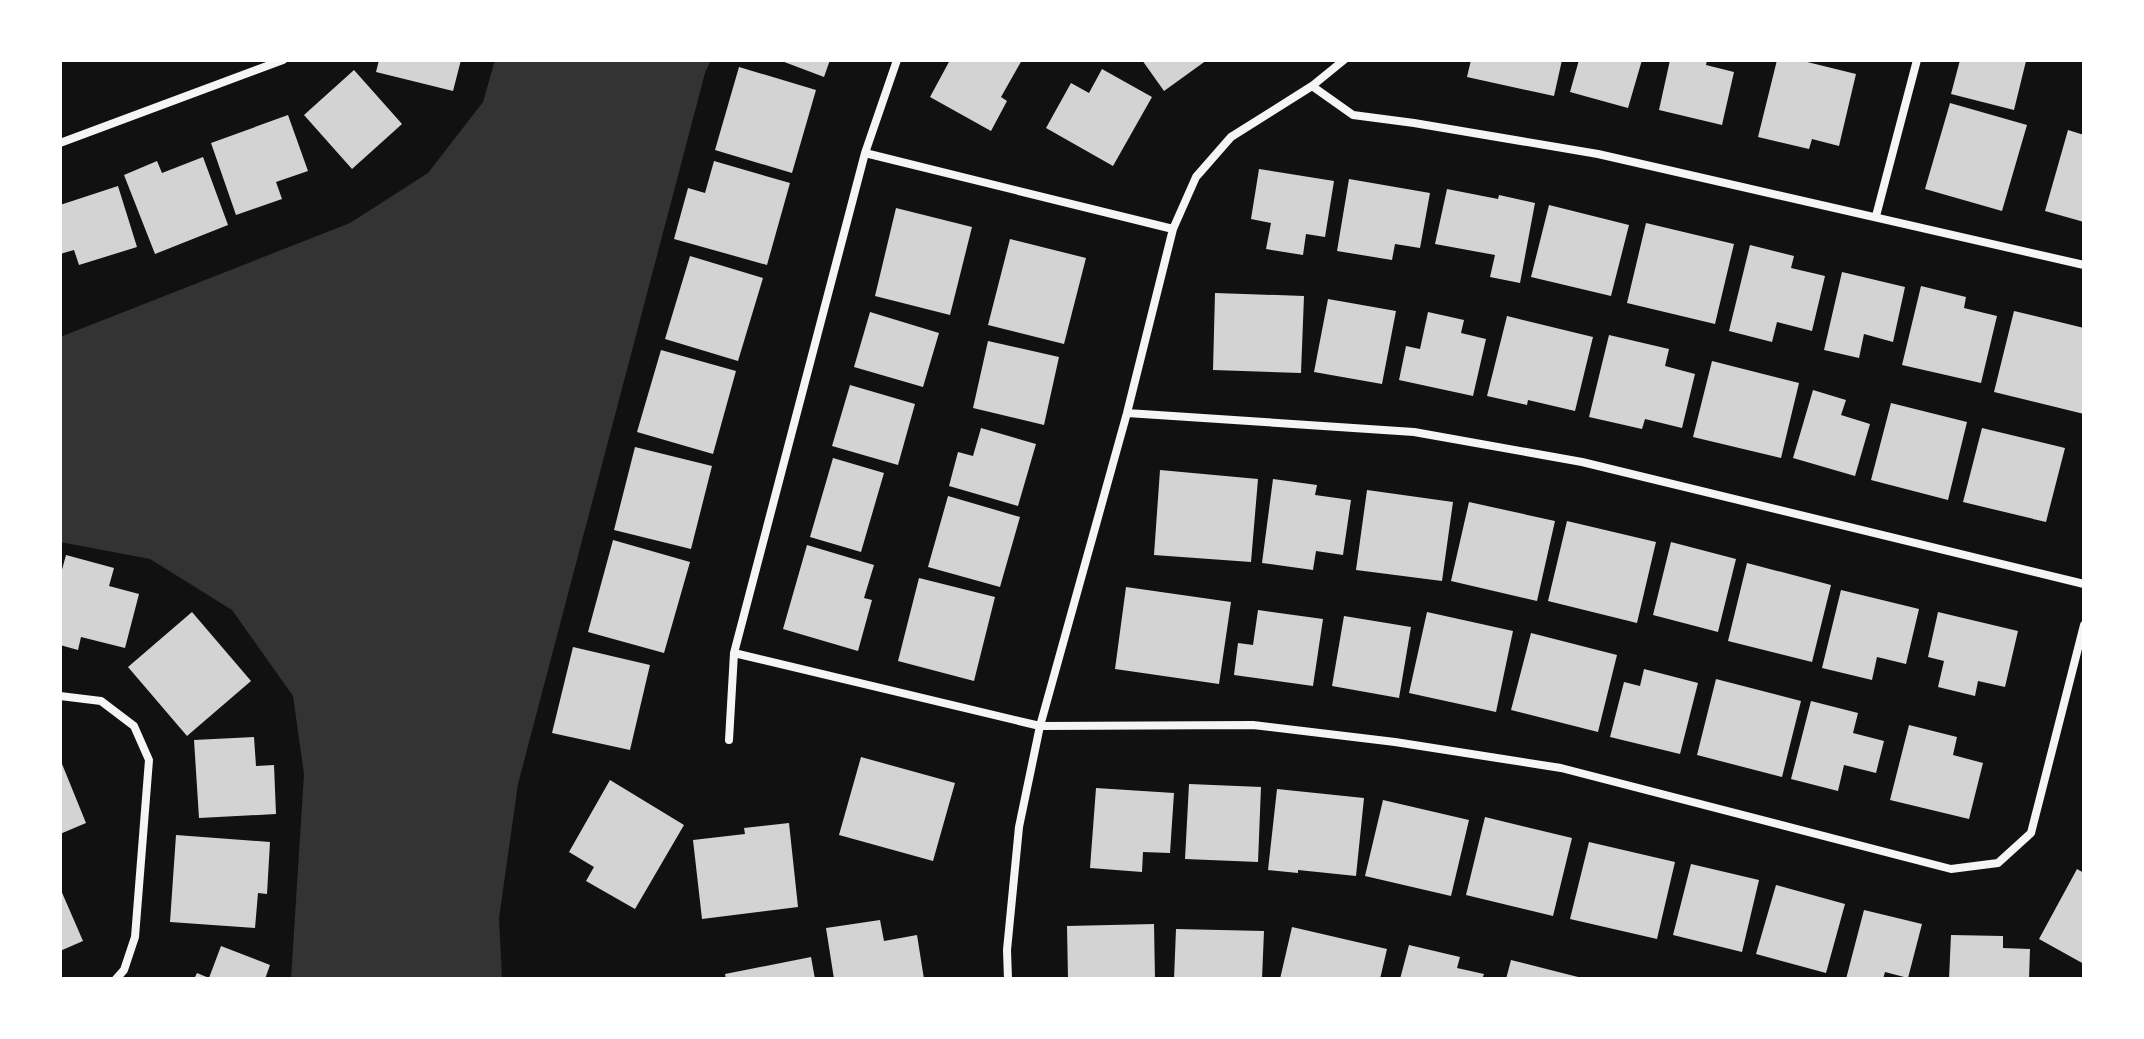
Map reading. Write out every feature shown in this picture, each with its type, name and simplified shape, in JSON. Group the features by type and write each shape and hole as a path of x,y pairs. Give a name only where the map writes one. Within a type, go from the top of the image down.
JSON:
{"street":[{"path":"60,143 283,60"},
{"path":"729,740 734,653 865,153 897,60"},
{"path":"1008,979 1007,950 1019,827 1040,726 1127,413 1173,229 1196,177 1231,137 1312,86 1344,60"},
{"path":"1876,216 1917,60"},
{"path":"1312,86 1353,115 1598,154 2084,265"},
{"path":"865,153 1173,229"},
{"path":"1127,413 1414,432 1567,459 2084,584"},
{"path":"734,653 1040,726 1253,725 1395,742 1561,768 1951,869 1998,863 2031,833 2084,625"},
{"path":"60,696 101,701 134,726 149,760 135,937 124,970 116,979"}],"shaded area":[{"path":"495,60 711,60 705,73 518,784 499,918 502,979 291,979 304,774 293,696 232,610 150,559 60,542 60,337 350,223 428,173 483,102"}],"building":[{"path":"379,60 461,60 453,91 376,72"},
{"path":"779,60 830,60 824,77"},
{"path":"950,60 1022,60 1001,97 1007,101 991,131 930,97"},
{"path":"1142,60 1207,60 1164,91"},
{"path":"1471,60 1562,60 1554,96 1467,77"},
{"path":"1579,60 1642,60 1628,108 1570,92"},
{"path":"1670,60 1707,60 1706,65 1734,72 1722,125 1659,110"},
{"path":"1777,60 1799,60 1856,74 1839,146 1812,139 1809,149 1758,137"},
{"path":"1960,60 2026,61 2014,110 1951,94"},
{"path":"739,67 816,90 792,173 715,150"},
{"path":"1102,69 1152,97 1113,166 1046,128 1071,83 1089,93"},
{"path":"354,70 402,124 352,169 304,115"},
{"path":"1950,103 2027,125 2002,211 1925,189"},
{"path":"288,115 308,171 276,182 282,199 236,215 211,143"},
{"path":"2068,130 2084,135 2084,222 2045,211"},
{"path":"203,157 228,225 155,254 124,175 157,161 162,173"},
{"path":"714,161 790,183 767,265 674,239 688,188 705,193"},
{"path":"1259,169 1334,181 1325,237 1306,234 1303,255 1266,249 1271,223 1251,219"},
{"path":"1349,179 1430,193 1420,248 1395,244 1392,260 1337,251"},
{"path":"118,186 137,247 79,265 74,250 60,254 60,205"},
{"path":"1447,189 1535,203 1520,283 1490,277 1495,255 1435,244"},
{"path":"1549,205 1629,225 1611,296 1531,277"},
{"path":"896,208 972,227 950,315 875,296"},
{"path":"1646,223 1734,244 1715,324 1627,303"},
{"path":"1010,239 1086,258 1064,344 988,325"},
{"path":"1750,245 1794,256 1791,268 1825,276 1812,331 1777,322 1772,342 1729,331"},
{"path":"690,256 763,278 738,361 665,339"},
{"path":"1842,272 1905,287 1893,342 1864,334 1859,358 1824,350"},
{"path":"1921,286 1966,297 1964,308 1997,316 1981,383 1902,365"},
{"path":"1215,293 1304,296 1301,373 1213,370"},
{"path":"1328,299 1396,311 1382,384 1314,372"},
{"path":"2014,311 2084,328 2084,414 1994,392"},
{"path":"870,312 939,333 923,387 854,367"},
{"path":"1428,312 1464,320 1461,333 1486,339 1473,396 1399,380 1406,346 1420,349"},
{"path":"1507,316 1593,337 1575,411 1528,400 1527,405 1487,396"},
{"path":"1609,335 1669,349 1665,366 1695,374 1682,428 1645,419 1642,429 1589,417"},
{"path":"988,341 1059,357 1044,425 973,408"},
{"path":"661,350 736,371 713,454 637,432"},
{"path":"1712,361 1799,383 1781,458 1693,437"},
{"path":"850,385 915,404 898,465 832,446"},
{"path":"1813,390 1846,400 1841,415 1870,424 1855,476 1793,458"},
{"path":"1891,403 1967,422 1948,500 1871,480"},
{"path":"981,428 1036,444 1018,506 949,486 958,452 973,456"},
{"path":"1982,428 2065,448 2046,522 1963,502"},
{"path":"635,447 712,466 691,549 614,530"},
{"path":"833,458 884,473 861,552 810,537"},
{"path":"1160,470 1258,479 1251,562 1154,555"},
{"path":"1273,479 1317,485 1315,495 1351,500 1343,555 1316,551 1313,570 1262,563"},
{"path":"1367,490 1453,502 1442,581 1356,570"},
{"path":"948,496 1020,517 1000,587 928,567"},
{"path":"1469,502 1555,521 1537,601 1451,581"},
{"path":"1567,521 1656,542 1637,623 1548,601"},
{"path":"613,540 690,562 664,653 588,632"},
{"path":"1671,542 1736,559 1718,632 1653,615"},
{"path":"807,545 874,565 864,598 872,600 858,651 783,629"},
{"path":"66,555 114,568 109,586 139,594 125,648 81,637 78,650 60,645 60,577"},
{"path":"1747,563 1831,585 1812,662 1728,641"},
{"path":"919,578 995,597 974,681 898,661"},
{"path":"1126,587 1231,602 1219,684 1115,669"},
{"path":"1841,590 1919,609 1906,664 1877,657 1872,680 1822,668"},
{"path":"1258,610 1323,619 1313,686 1234,675 1238,643 1253,645"},
{"path":"192,612 251,681 187,736 128,667"},
{"path":"1427,612 1513,631 1496,712 1409,693"},
{"path":"1938,612 2018,631 2005,687 1978,681 1975,696 1938,687 1944,661 1928,657"},
{"path":"1344,616 1411,627 1399,698 1332,686"},
{"path":"1531,633 1617,655 1598,732 1511,710"},
{"path":"573,647 650,665 630,750 552,733"},
{"path":"1644,669 1698,683 1680,754 1610,737 1624,682 1640,686"},
{"path":"1716,679 1801,701 1782,777 1697,755"},
{"path":"1811,701 1858,713 1853,733 1884,741 1876,773 1844,765 1838,791 1791,779"},
{"path":"1909,725 1957,737 1953,755 1983,763 1969,819 1890,800"},
{"path":"254,737 256,766 274,765 276,814 199,818 194,740"},
{"path":"861,757 955,783 933,861 839,835"},
{"path":"60,759 86,823 60,834"},
{"path":"610,780 684,825 635,909 586,881 594,867 569,852"},
{"path":"1189,784 1261,787 1258,862 1185,859"},
{"path":"1096,788 1174,793 1170,853 1143,852 1142,872 1090,868"},
{"path":"1277,789 1364,798 1356,876 1268,870"},
{"path":"1383,800 1469,820 1451,896 1365,876"},
{"path":"1485,817 1572,838 1553,916 1466,895"},
{"path":"789,823 798,907 702,919 693,840 745,834 744,828"},
{"path":"176,835 270,842 267,894 258,893 255,928 170,922"},
{"path":"1589,842 1675,862 1657,939 1570,919"},
{"path":"1691,864 1759,880 1742,952 1673,935"},
{"path":"2077,869 2084,873 2084,964 2039,939"},
{"path":"1776,885 1845,904 1826,973 1756,954"},
{"path":"60,888 83,941 60,951"},
{"path":"1864,910 1922,924 1908,978 1885,972 1883,979 1846,979"},
{"path":"880,920 884,941 917,935 924,979 834,979 826,928"},
{"path":"1154,924 1155,979 1068,979 1067,926"},
{"path":"1292,927 1387,949 1380,979 1280,979"},
{"path":"1176,929 1264,931 1262,979 1174,979"},
{"path":"1951,935 2003,936 2003,948 2030,949 2029,979 1949,979"},
{"path":"1409,945 1460,957 1457,968 1484,974 1482,979 1400,979"},
{"path":"221,946 270,965 265,979 194,979 197,973 209,978"},
{"path":"811,957 815,979 726,979 725,974"},
{"path":"1511,960 1582,978 1582,979 1506,979"}]}
